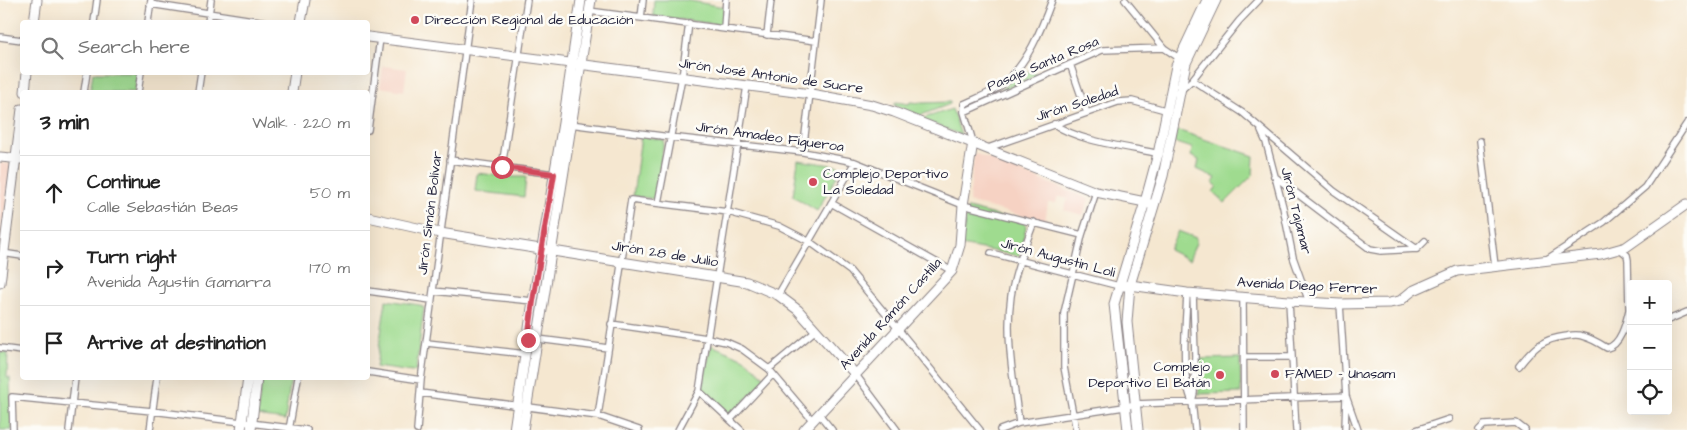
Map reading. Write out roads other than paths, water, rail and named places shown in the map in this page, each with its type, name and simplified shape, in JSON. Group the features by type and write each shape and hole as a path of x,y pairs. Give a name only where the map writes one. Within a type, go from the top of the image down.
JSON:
{"main road":[{"path":"34,20 37,0"},
{"path":"302,20 305,0"},
{"path":"514,430 522,406 538,339 552,251 576,62 581,0"},
{"path":"576,62 590,0"},
{"path":"1128,430 1114,304 1168,156 1171,111 1170,94 1207,0"},
{"path":"1138,430 1127,322 1130,285 1150,204 1158,154 1171,111 1180,91 1182,61 1216,0"},
{"name":"Jirón José Antonio de Sucre","path":"370,37 576,62 811,94 872,105 973,142 1096,192 1150,204"},
{"path":"25,90 27,75"},
{"path":"292,90 295,75"},
{"path":"523,430 522,406 526,354 533,301 554,174 567,123"},
{"path":"0,283 2,253 19,158 20,142"},
{"name":"Avenida Ramón Castilla","path":"804,430 952,271 960,245 963,205 973,142"},
{"path":"0,157 19,158"},
{"name":"Avenida Diego Ferrer","path":"1119,286 1130,285 1190,293 1289,301 1340,304 1389,303 1400,301 1412,292 1457,271 1601,254 1620,249 1626,247 1687,204"},
{"name":"Jirón 28 de Julio","path":"370,217 440,233 747,282 778,295 798,310 856,375"},
{"path":"246,426 248,380"},
{"path":"246,426 257,380"}],"street":[{"path":"94,20 97,0"},
{"path":"208,20 211,0"},
{"name":"Jirón Simón Bolívar","path":"417,430 421,380 472,0"},
{"path":"502,167 527,0"},
{"path":"641,18 643,0"},
{"path":"724,28 726,0"},
{"path":"767,35 771,0"},
{"path":"803,152 822,0"},
{"path":"964,112 964,104 994,90 1013,73 1032,47 1052,0"},
{"path":"1125,0 1164,48 1182,61"},
{"path":"1170,94 1180,91 1192,80 1239,21 1259,0"},
{"path":"148,20 151,2 209,14 252,20"},
{"path":"589,11 816,42"},
{"path":"658,203 682,77 689,24"},
{"path":"0,37 20,40"},
{"path":"370,115 380,38"},
{"name":"Pasaje Santa Rosa","path":"964,112 1102,50 1164,48"},
{"path":"1070,64 1087,113"},
{"path":"84,90 87,75"},
{"path":"138,90 141,75"},
{"path":"198,90 201,75"},
{"path":"1192,80 1243,113 1334,191 1417,249"},
{"path":"678,430 699,391 747,86"},
{"name":"Jirón Soledad","path":"988,148 1125,101 1171,111"},
{"name":"Avenida Ramón Castilla","path":"964,112 973,142"},
{"name":"Jirón Amadeo Figueroa","path":"567,123 803,152 855,162 963,205 1082,235"},
{"path":"1546,260 1604,222 1644,187 1687,123"},
{"path":"1054,124 1077,136 1168,156"},
{"name":"Jirón Tajamar","path":"1258,127 1266,142 1283,207 1293,257 1309,302"},
{"path":"1480,141 1495,266"},
{"path":"450,160 554,174"},
{"path":"778,295 855,162"},
{"path":"1274,176 1370,249 1381,251 1417,249 1424,240"},
{"path":"1076,430 1064,367 1064,313 1082,235 1096,192"},
{"path":"598,416 631,200 728,212 779,226 810,242 850,271 980,430"},
{"path":"831,203 952,271"},
{"path":"1019,424 1009,329 1011,296 1020,260 1034,222"},
{"path":"1620,249 1628,260 1629,280"},
{"path":"2,253 20,256"},
{"name":"Jirón Augustin Loli","path":"991,253 1119,286"},
{"path":"370,291 432,300"},
{"path":"433,291 533,301"},
{"path":"1190,293 1185,356 1195,430"},
{"path":"1190,293 1195,356 1192,401"},
{"path":"1243,297 1244,430"},
{"path":"1289,301 1296,430"},
{"path":"1340,304 1346,396 1345,430"},
{"path":"1672,318 1687,312"},
{"path":"1519,366 1532,349 1549,339 1562,336 1579,335 1607,348 1612,347 1618,340 1627,319"},
{"path":"611,324 707,338 742,348 771,372 816,417 832,430"},
{"path":"730,420 771,372 816,330"},
{"path":"538,339 608,348"},
{"path":"426,343 526,354"},
{"path":"0,348 20,351"},
{"path":"1244,357 1292,357"},
{"path":"370,372 421,380"},
{"name":"Jirón 28 de Julio","path":"856,375 897,430"},
{"path":"69,430 74,380"},
{"path":"150,430 156,380"},
{"path":"289,429 298,380"},
{"path":"699,391 741,430"},
{"path":"420,393 598,416 639,430"},
{"path":"1000,430 1019,424 1135,404 1346,396"},
{"path":"1346,396 1358,430"},
{"path":"13,430 12,397 152,411 246,426 307,430"},
{"path":"1416,430 1449,419"},
{"path":"1482,428 1516,423 1525,430"}],"place":[{"name":"Dirección Regional de Educación","path":"415,20"},
{"name":"Complejo Deportivo La Soledad","path":"813,182"},
{"name":"FAMED - Unasam","path":"1275,374"},
{"name":"Complejo Deportivo El Batán","path":"1220,375"}]}
